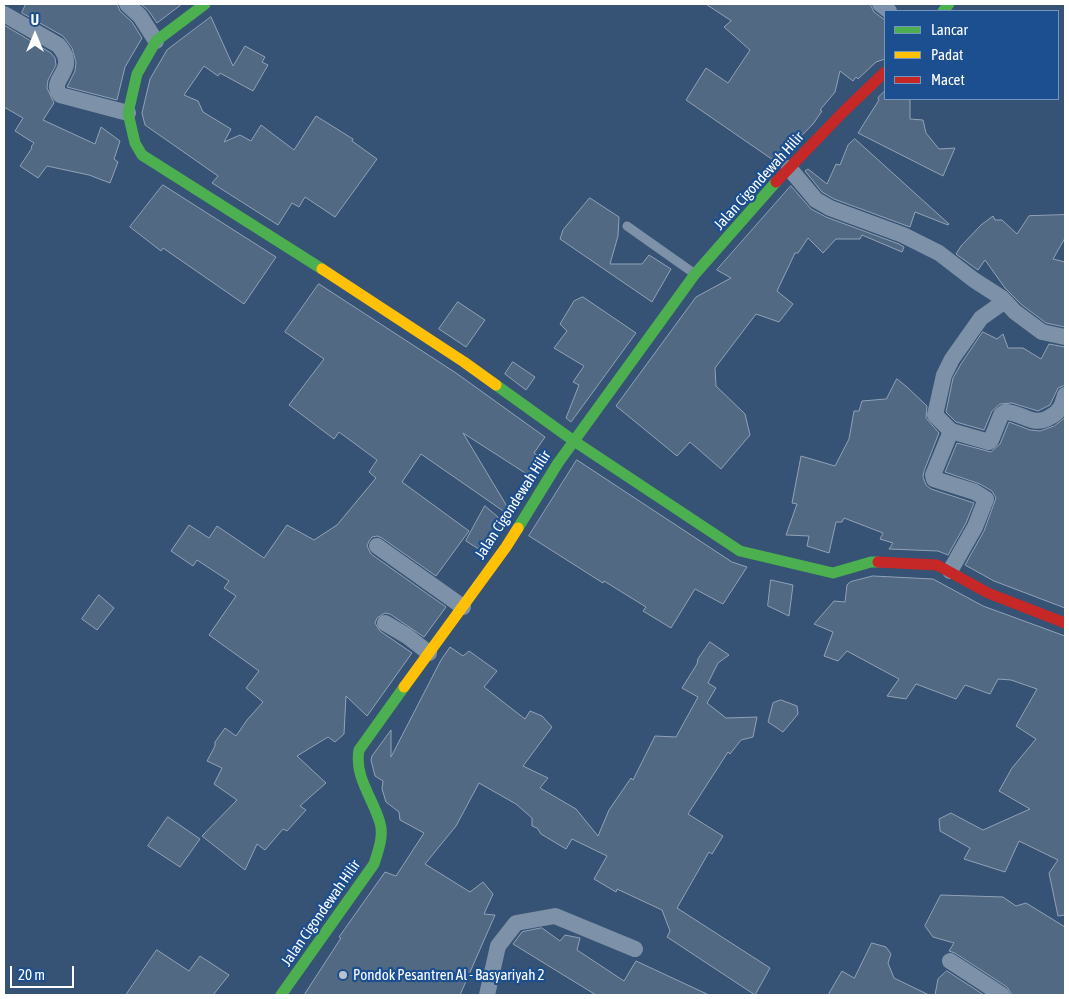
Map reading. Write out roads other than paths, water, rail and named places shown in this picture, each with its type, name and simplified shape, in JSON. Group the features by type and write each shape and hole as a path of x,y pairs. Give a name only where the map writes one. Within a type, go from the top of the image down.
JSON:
{"street":[{"path":"128,4 140,16 156,41"},
{"path":"205,4 156,41 137,74 128,113 135,144 142,155 448,352 574,441 740,551 833,573 872,562 937,565 988,593 1065,623"},
{"path":"4,14 58,45 64,52 67,62 58,81 57,91 60,95 128,113"},
{"name":"Jalan Cigondewah Hilir","path":"281,995 374,864 382,844 381,824 361,779 357,760 359,750 506,547 558,463 695,274 788,168 884,73"},
{"path":"788,168 816,200 844,214 903,235 939,253 1005,301 1015,312 1042,332 1065,337"},
{"path":"1005,301 981,318 952,359 944,375 935,415 951,431 989,442 992,440 1001,415 1005,412 1043,422 1064,406"},
{"path":"950,571 975,527 986,499 975,492 934,479 933,475 951,431"},
{"path":"377,546 463,607"},
{"path":"385,623 407,636 429,653"},
{"path":"487,995 498,946 516,923 555,916 635,949"},
{"path":"950,961 1002,995"}],"lane":[{"path":"627,226 695,274"}],"place":[{"name":"Pondok Pesantren Al - Basyariyah 2","path":"343,975"}]}
